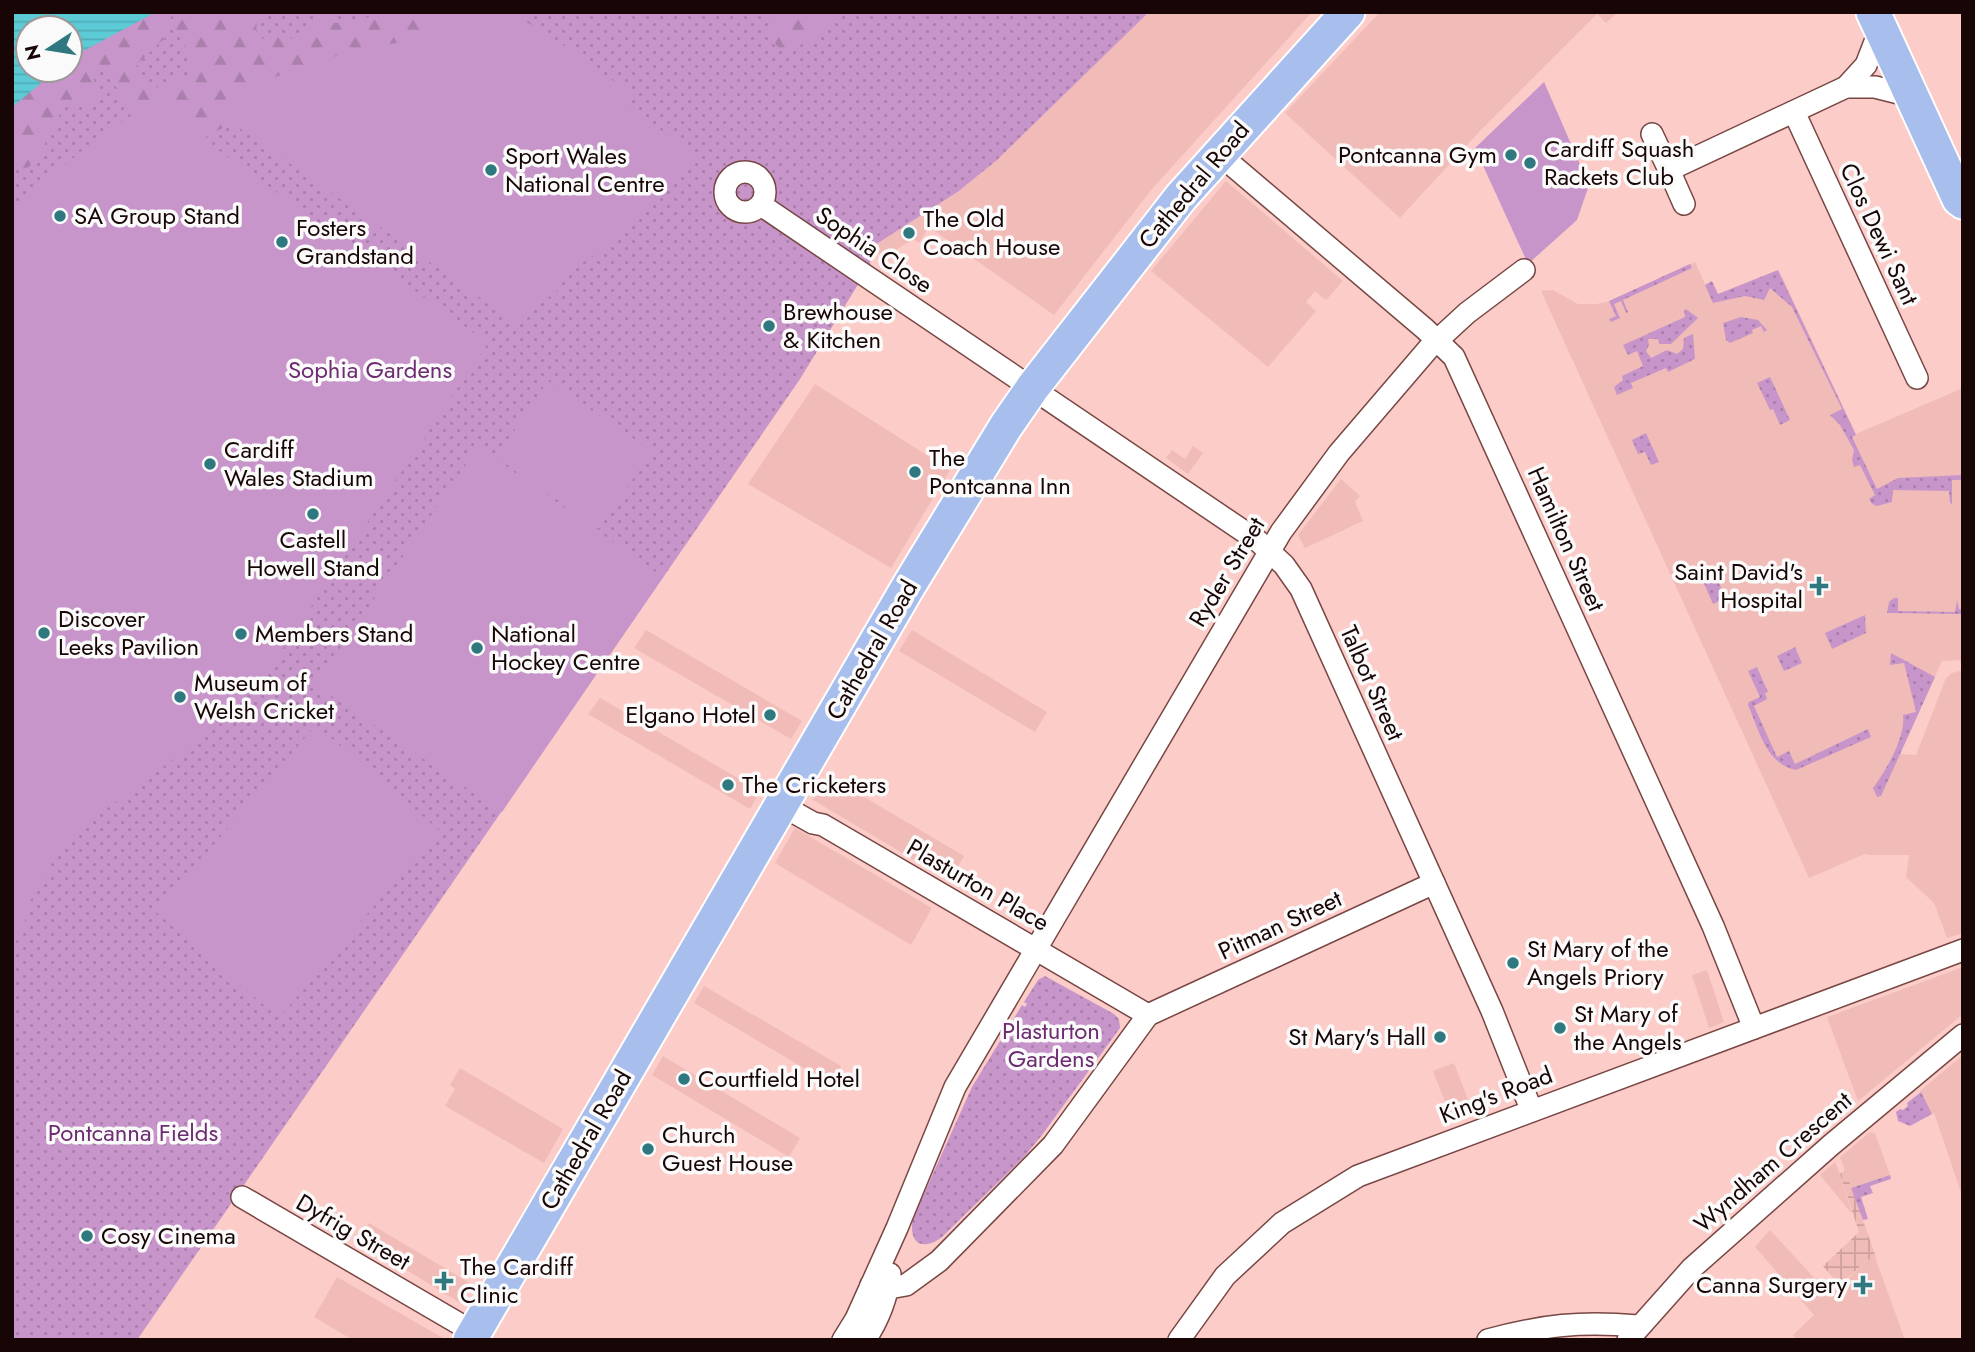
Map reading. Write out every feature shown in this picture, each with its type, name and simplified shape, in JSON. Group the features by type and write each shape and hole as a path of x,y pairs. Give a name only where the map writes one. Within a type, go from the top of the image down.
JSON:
{"main road":[{"name":"Cathedral Road","path":"472,1336 908,587 1033,387 1149,237 1219,154 1348,12"},
{"path":"1877,20 1961,208"}],"street":[{"path":"1846,88 1866,65 1877,20"},
{"path":"1669,170 1846,88 1875,87 1911,96"},
{"name":"Clos Dewi Sant","path":"1794,111 1916,378"},
{"path":"1652,134 1684,204"},
{"name":"Hamilton Street","path":"1219,154 1454,357 1716,935 1754,1028"},
{"path":"744,173 755,175 765,189 761,205 751,211 738,211 730,204 726,196 727,185 733,177 744,173"},
{"name":"Sophia Close","path":"761,205 997,366 1033,387"},
{"name":"Ryder Street","path":"1037,949 1252,579 1299,506 1339,453 1437,340 1467,313 1524,270"},
{"name":"Talbot Street","path":"1033,387 1269,551 1297,582 1492,1011 1531,1109"},
{"path":"1252,579 1276,575 1297,582"},
{"name":"Plasturton Place","path":"781,804 813,823 823,825 1148,1015"},
{"name":"Pitman Street","path":"1148,1015 1434,883"},
{"path":"843,1340 879,1318 880,1287 897,1228 955,1087 1037,949"},
{"name":"King's Road","path":"1179,1340 1225,1276 1282,1223 1357,1176 1963,950"},
{"path":"880,1287 906,1285 926,1272 1053,1144 1148,1015"},
{"name":"Wyndham Crescent","path":"1633,1333 1674,1286 1746,1219 1963,1035"},
{"name":"Dyfrig Street","path":"242,1197 472,1336"},
{"path":"1488,1340 1519,1331 1584,1323 1633,1333"}],"shaded area":[{"path":"1149,12 1312,12 1152,189 1054,315 929,227 919,243 913,239 885,257 871,248 959,191 997,160"},
{"path":"1380,12 1618,12 1606,23 1597,14 1480,131 1400,218 1285,113"},
{"path":"1226,181 1343,281 1326,300 1315,291 1306,302 1316,311 1268,367 1151,271"},
{"name":"Saint David's Hospital","path":"1695,262 1713,302 1782,277 1856,434 1963,388 1963,660 1942,661 1900,754 1916,755 1946,678 1963,670 1963,933 1947,938 1934,903 1906,877 1909,855 1867,853 1809,878 1541,291 1553,290 1578,304 1597,304 1610,301"},
{"path":"815,384 950,470 891,568 748,484"},
{"path":"1193,446 1203,453 1188,474 1166,458 1172,450 1185,459"},
{"path":"1341,479 1360,496 1355,502 1363,521 1305,548 1298,535"},
{"path":"646,630 802,721 791,739 634,648"},
{"path":"912,630 1047,712 1035,732 899,651"},
{"path":"600,698 760,791 750,809 588,714"},
{"path":"827,775 964,856 950,881 813,800"},
{"path":"795,828 932,908 911,945 775,863"},
{"path":"1963,967 1963,1014 1858,1101 1827,1017"},
{"path":"1707,970 1724,1022 1709,1028 1692,975"},
{"path":"704,986 841,1066 831,1084 694,1003"},
{"path":"1963,1055 1963,1198 1934,1113 1932,1114 1920,1091"},
{"path":"663,1056 800,1138 789,1157 652,1075"},
{"path":"1454,1063 1474,1115 1453,1122 1433,1071"},
{"path":"460,1068 563,1129 544,1163 445,1106 455,1089 450,1085"},
{"path":"1870,1132 1875,1133 1890,1175 1851,1188 1840,1157"},
{"path":"1835,1162 1840,1174 1852,1214 1820,1175"},
{"path":"1845,1170 1876,1257 1867,1260 1841,1287 1823,1266 1859,1232 1840,1174"},
{"path":"369,1223 473,1285 462,1304 359,1241"},
{"name":"Canna Surgery","path":"1770,1230 1831,1296 1867,1260 1875,1257 1905,1340 1797,1340 1793,1335 1814,1315 1755,1247"},
{"path":"337,1277 443,1338 442,1340 353,1340 314,1317"}],"green space":[{"path":"125,12 174,12 165,28 165,38 136,65 151,90 173,80 195,75 188,64 185,46 175,31 174,22 179,12 258,12 256,31 263,39 285,35 295,40 317,25 314,12 345,12 334,15 328,22 339,23 392,13 414,17 423,12 524,12 524,18 582,58 237,117 199,142 134,125 109,73 92,70 97,94 92,104 67,106 60,113 58,123 50,131 43,149 29,167 12,171 12,102 40,84 84,84 84,46"},
{"name":"Sophia Gardens","path":"156,12 1149,12 997,160 959,191 872,247 870,265 800,379 137,1340 12,1340 12,107 40,84 84,84 84,61"},
{"name":"Sport Wales National Centre","path":"461,12 512,12 633,94 625,106 698,155 611,243 561,278 560,289 512,324 479,297 214,110 222,101 307,63 426,36 451,15"},
{"path":"768,12 806,12 782,31"},
{"path":"806,12 833,12 838,18 812,39 782,52 765,30"},
{"name":"Cardiff Squash Rackets Club","path":"1544,82 1589,185 1577,220 1528,264 1475,148"},
{"name":"Cardiff Wales Stadium","path":"166,98 208,126 200,137 488,343 265,675 218,726 97,816 78,834 50,866 29,903 20,942 12,937 12,211 89,145 126,119"},
{"path":"1690,264 1692,268 1623,300 1628,312 1626,313 1621,301 1614,304 1620,318 1611,322 1609,319 1616,316 1609,301"},
{"path":"1778,270 1856,435 1852,437 1877,489 1898,478 1963,475 1963,480 1952,480 1952,504 1949,491 1893,490 1892,502 1877,506 1872,504 1869,499 1875,495 1860,465 1854,467 1854,450 1840,425 1830,415 1842,409 1792,307 1770,288 1764,300 1745,296 1713,303 1705,285 1712,281 1718,294"},
{"path":"1686,309 1698,318 1671,344 1659,344 1658,339 1648,339 1646,351 1651,358 1667,350 1677,354 1683,349 1684,338 1693,334 1695,359 1668,372 1666,368 1631,383 1633,388 1617,395 1614,387 1623,380 1622,376 1643,366 1637,351 1628,355 1623,345 1685,317"},
{"path":"1741,317 1758,320 1767,330 1764,332 1761,326 1752,330 1753,333 1730,343 1726,340 1723,323"},
{"path":"1770,377 1790,420 1780,425 1757,383"},
{"path":"548,381 652,451 599,529 496,457"},
{"path":"1646,433 1659,462 1651,465 1645,452 1638,454 1632,440"},
{"name":"National Hockey Centre","path":"478,447 663,577 502,812 315,685"},
{"path":"1715,575 1726,598 1713,604 1703,581"},
{"path":"1898,598 1898,611 1955,612 1957,600 1963,614 1887,613 1889,602"},
{"path":"1865,615 1866,633 1832,649 1825,633"},
{"path":"1795,647 1802,663 1784,671 1777,656"},
{"path":"1891,653 1935,677 1881,796 1877,797 1873,788 1898,743 1903,715 1916,712 1904,663 1890,665"},
{"path":"1757,667 1768,692 1765,693 1767,699 1754,706 1777,757 1789,751 1795,764 1868,729 1871,737 1796,770 1786,767 1777,761 1765,745 1748,705 1760,697 1748,671"},
{"path":"316,725 439,830 279,1018 156,912"},
{"name":"Plasturton Gardens","path":"1045,976 1114,1014 1119,1019 1120,1028 1023,1158 942,1237 928,1244 918,1242 913,1234 913,1218 972,1087 1022,1005 1025,1007 1027,1004 1024,1002 1038,980"},
{"path":"1921,1092 1932,1114 1910,1126 1898,1121 1896,1112 1908,1106 1907,1103"},
{"path":"1890,1175 1891,1179 1870,1186 1873,1193 1861,1197 1868,1219 1863,1220 1851,1188"}],"water":[{"path":"12,12 156,12 84,51 84,14 14,14 14,84 40,84 12,107"}],"place":[{"name":"Pontcanna Gym","path":"1511,155"},
{"name":"Cardiff Squash Rackets Club","path":"1530,163"},
{"name":"Sport Wales National Centre","path":"491,170"},
{"name":"SA Group Stand","path":"60,216"},
{"name":"The Old Coach House","path":"909,233"},
{"name":"Fosters Grandstand","path":"282,242"},
{"name":"Brewhouse & Kitchen","path":"769,326"},
{"name":"Cardiff Wales Stadium","path":"210,464"},
{"name":"The Pontcanna Inn","path":"915,472"},
{"name":"Castell Howell Stand","path":"313,514"},
{"name":"Saint David's Hospital","path":"1819,586"},
{"name":"Discover Leeks Pavilion","path":"44,633"},
{"name":"Members Stand","path":"241,634"},
{"name":"National Hockey Centre","path":"477,648"},
{"name":"Museum of Welsh Cricket","path":"180,697"},
{"name":"Elgano Hotel","path":"770,715"},
{"name":"The Cricketers","path":"728,785"},
{"name":"St Mary of the Angels Priory","path":"1513,963"},
{"name":"St Mary of the Angels","path":"1560,1028"},
{"name":"St Mary's Hall","path":"1440,1037"},
{"name":"Courtfield Hotel","path":"684,1079"},
{"name":"Church Guest House","path":"648,1149"},
{"name":"Cosy Cinema","path":"87,1236"},
{"name":"The Cardiff Clinic","path":"444,1281"},
{"name":"Canna Surgery","path":"1863,1285"}],"park label":[{"name":"Pontcanna Fields","path":"133,1133"}]}
